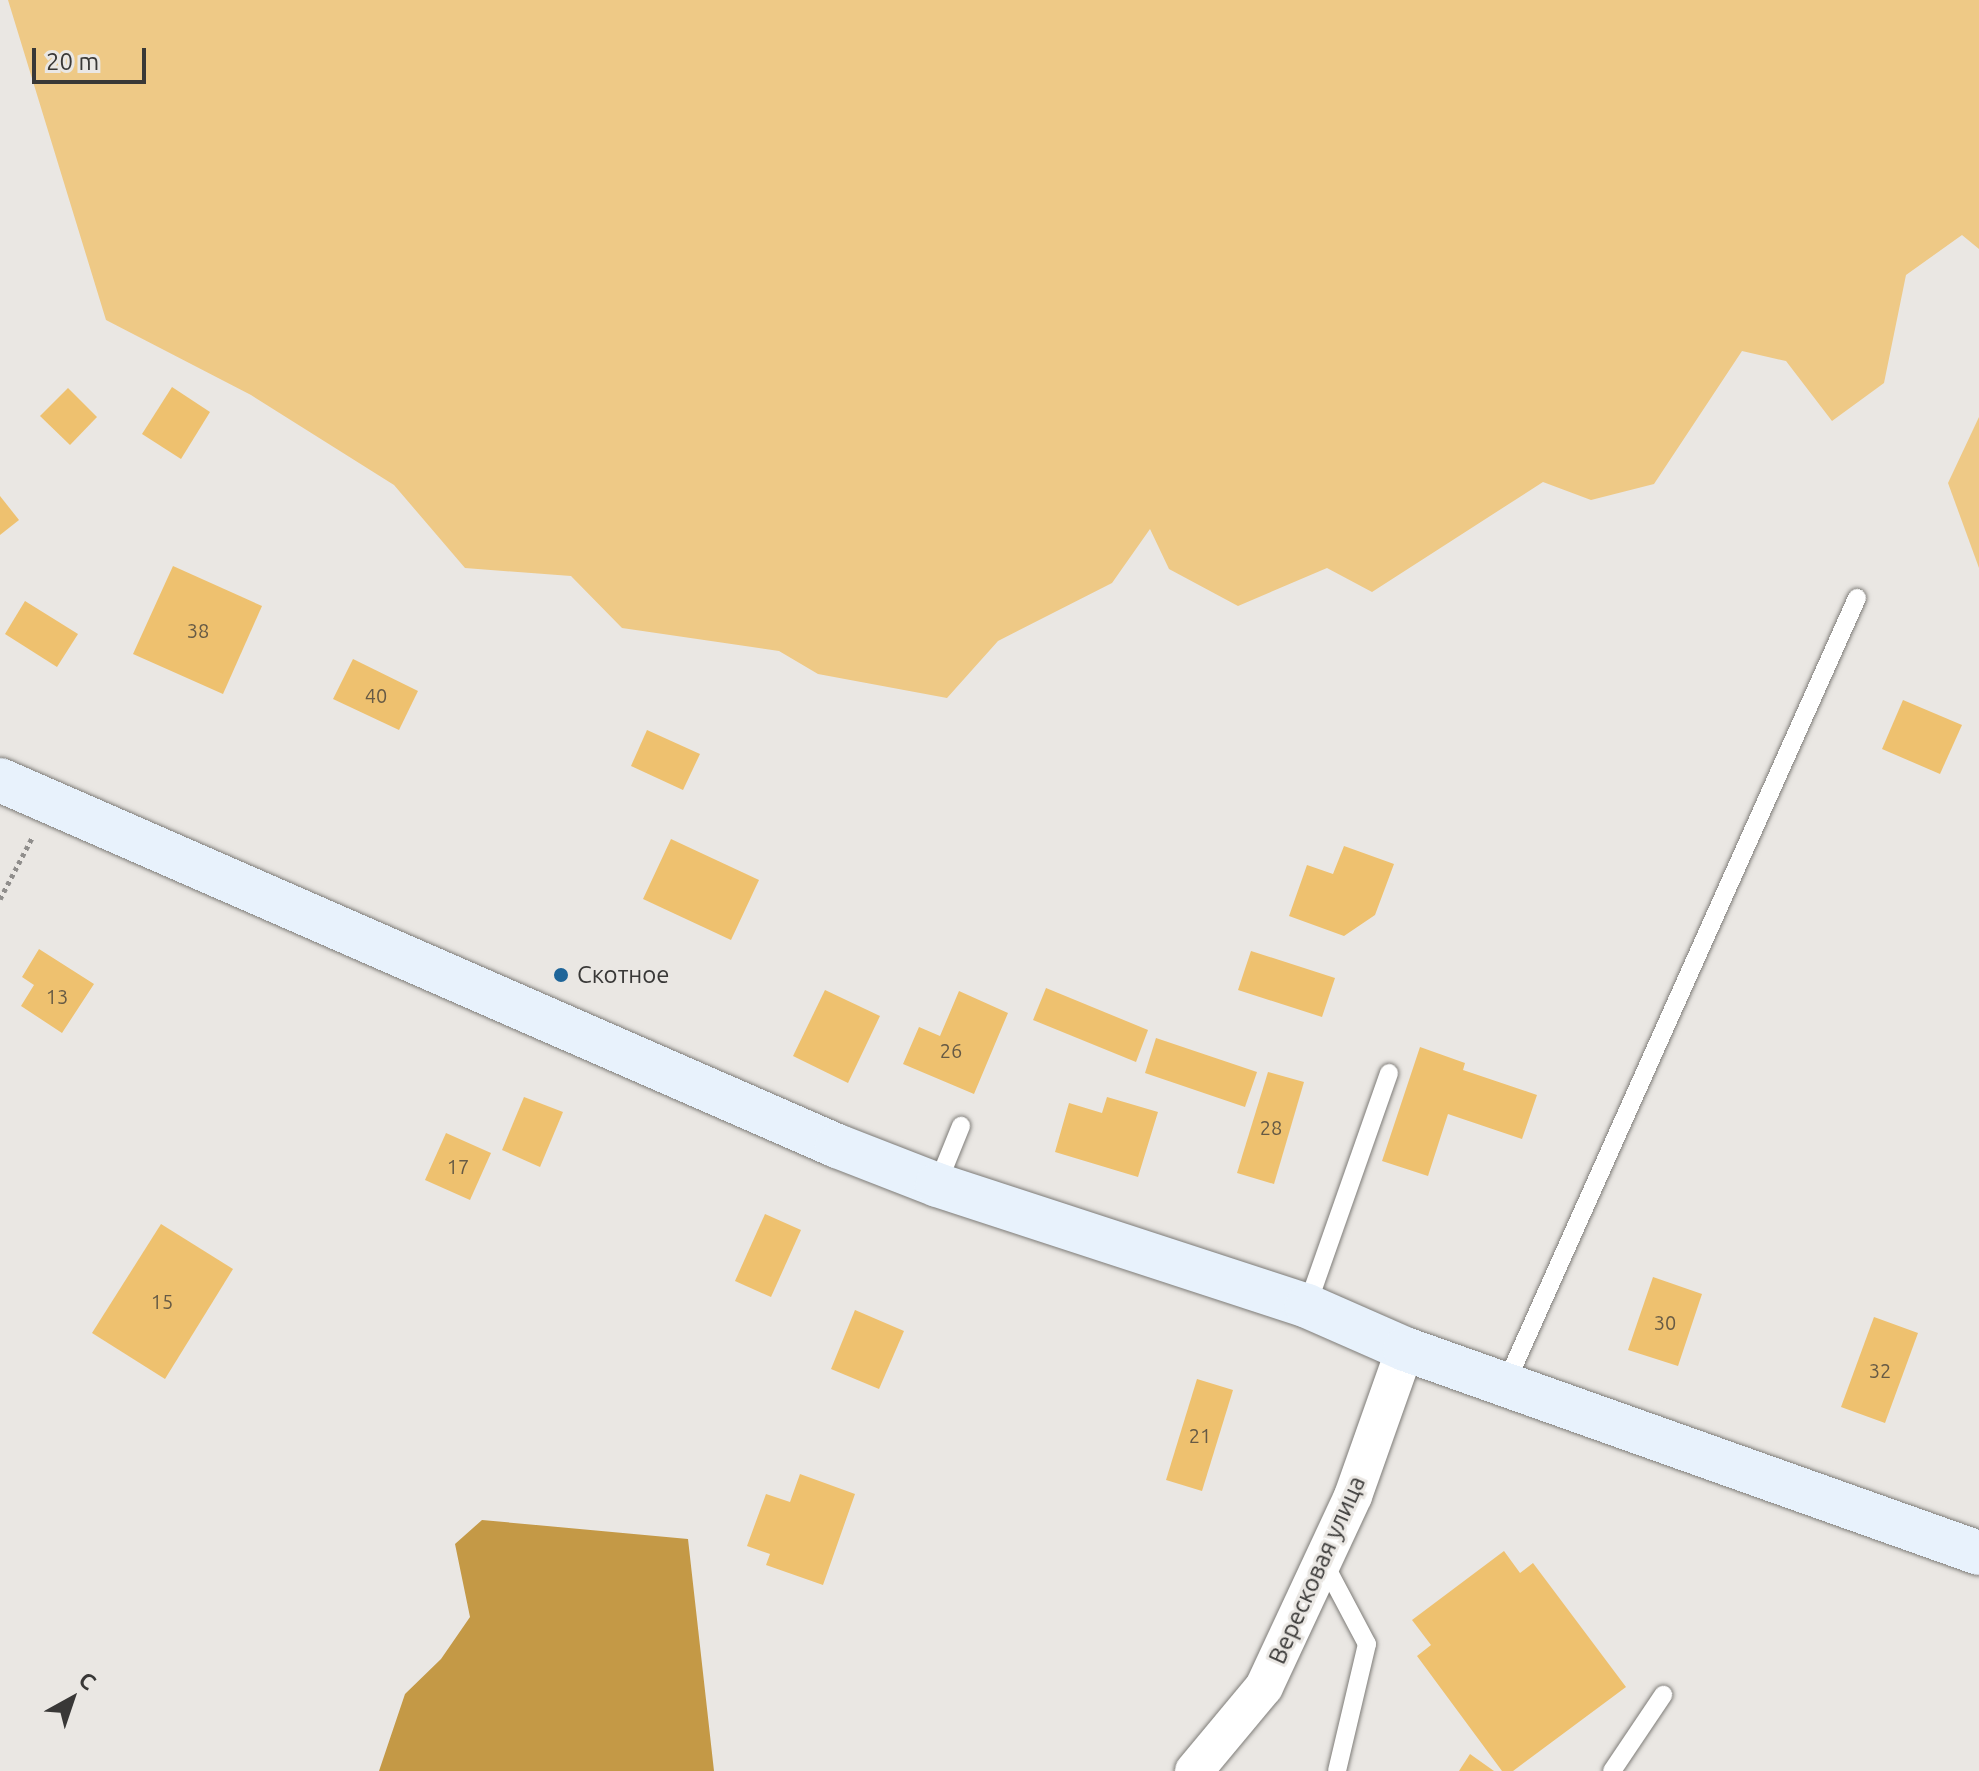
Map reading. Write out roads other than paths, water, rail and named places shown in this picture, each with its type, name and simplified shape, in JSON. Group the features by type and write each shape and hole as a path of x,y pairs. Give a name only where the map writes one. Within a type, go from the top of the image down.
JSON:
{"main road":[{"path":"0,780 837,1146 937,1185 1307,1306 1405,1349 1979,1553"}],"street":[{"name":"Вересковая улица","path":"1194,1771 1264,1687 1353,1496 1405,1349"}],"lane":[{"path":"1506,1383 1857,598"},
{"path":"1307,1306 1389,1073"},
{"path":"937,1185 961,1126"},
{"path":"1323,1561 1367,1644 1337,1771"},
{"path":"1612,1771 1663,1695"}],"place":[{"name":"Скотное","path":"561,975"}]}
